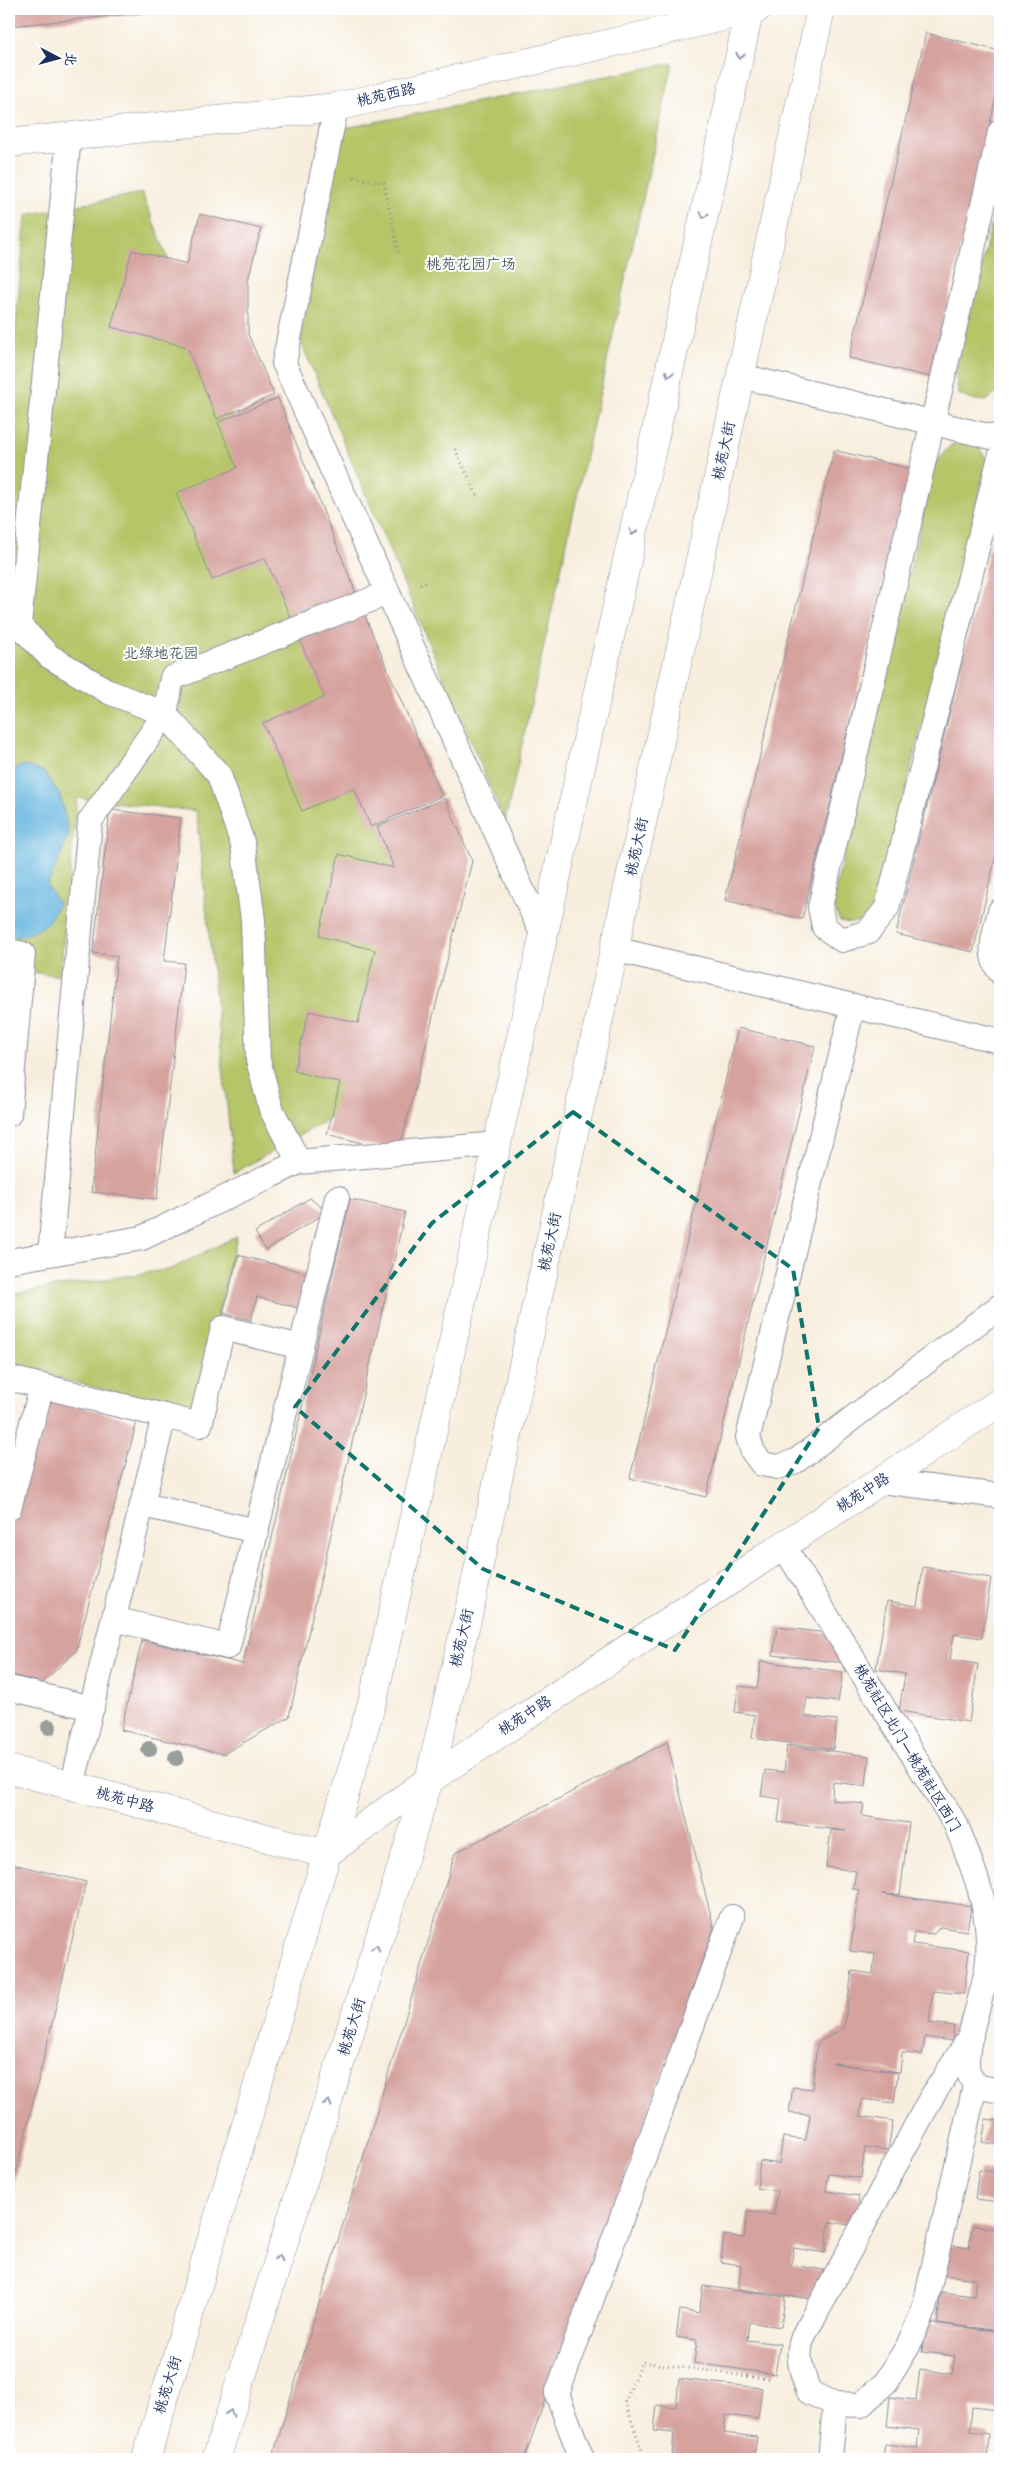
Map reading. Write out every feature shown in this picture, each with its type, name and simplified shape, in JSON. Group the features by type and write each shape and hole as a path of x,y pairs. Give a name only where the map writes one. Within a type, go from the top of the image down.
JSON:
{"main road":[{"name":"桃苑大街","path":"216,2459 429,1780 471,1602 821,9"},
{"name":"桃苑大街","path":"146,2459 374,1696 752,10"},
{"name":"桃苑西路","path":"9,144 336,106 752,10"},
{"name":"桃苑中路","path":"9,1769 326,1854 429,1780 1000,1402"}],"lane":[{"path":"336,106 284,363 543,936"},
{"path":"1000,132 934,423 820,907 824,926 842,940 868,932 887,908 1000,457"},
{"path":"69,137 14,627 49,656 109,692 165,714 219,775 243,845 253,920 258,1060 271,1109 299,1162"},
{"path":"741,376 1000,439"},
{"path":"50,1254 90,820 165,714 172,678 388,593"},
{"path":"1000,911 991,947 994,964 1000,972"},
{"path":"614,949 1000,1041"},
{"path":"9,951 24,954 9,1114"},
{"path":"854,1006 748,1437 752,1452 762,1464 778,1466 796,1461 1000,1306"},
{"path":"9,1261 142,1238 299,1162 497,1144"},
{"path":"114,1619 228,1647 337,1198"},
{"path":"9,1378 200,1425 223,1328 301,1347"},
{"path":"9,1508 42,1386"},
{"path":"72,1786 164,1416"},
{"path":"881,1481 1000,1496"},
{"path":"143,1505 257,1531"},
{"name":"桃苑社区北门—桃苑社区西门","path":"783,1546 956,1824 974,1869 987,1918 988,1955 985,1984 971,2036 966,2066 975,2086"},
{"path":"9,1688 92,1708"},
{"path":"582,2459 557,2394 732,1917"},
{"path":"971,2036 931,2098 814,2317 802,2334 799,2365 809,2392 835,2404 861,2405 886,2382 908,2346 924,2309 975,2086 1000,2091"},
{"path":"830,2459 835,2404"}],"path":[{"path":"323,171 384,183 399,255"},
{"path":"454,450 478,497"},
{"path":"645,2459 625,2402 642,2362 806,2384"}],"highlighted area":[{"path":"573,1112 793,1269 819,1428 675,1650 483,1569 295,1407 432,1223"}],"green space":[{"name":"桃苑花园广场","path":"673,63 505,822 300,340 340,129"},
{"path":"1000,191 1000,391 986,401 969,399 959,394 955,372"},
{"name":"北绿地花园","path":"142,193 407,857 356,1103 234,1173 196,811 77,798 60,976 9,969 9,399 26,215"},
{"path":"965,441 979,447 987,461 876,910 860,921 851,923 840,921 834,908 834,896 935,463 951,445"},
{"path":"237,1236 194,1412 9,1366 9,1294 171,1269"}],"water":[{"path":"23,765 44,772 60,795 69,835 47,886 58,903 51,917 43,926 33,932 17,937 9,932 9,771"}],"building":[{"path":"9,9 174,9 174,10 9,26"},
{"path":"926,33 1000,51 1000,81 930,377 849,358"},
{"path":"200,214 261,229 248,280 248,334 274,395 217,419 187,347 111,327 132,250 187,264"},
{"path":"278,398 370,628 442,796 371,827 354,788 302,811 263,723 324,697 265,558 212,580 176,493 237,468 218,422"},
{"path":"834,450 911,469 802,919 725,900"},
{"path":"1000,504 1000,838 973,952 896,934"},
{"path":"445,798 472,861 399,1152 327,1134 340,1083 294,1071 309,1011 358,1023 375,950 319,936 339,854 394,868 377,827"},
{"path":"110,810 181,818 164,961 184,963 157,1199 91,1192 117,956 93,953"},
{"path":"738,1028 815,1046 706,1497 630,1478"},
{"path":"310,1198 327,1212 266,1250 255,1232"},
{"path":"350,1199 405,1212 289,1717 223,1754 121,1730 142,1640 243,1664"},
{"path":"238,1255 307,1273 298,1308 257,1297 251,1320 223,1313"},
{"path":"44,1397 137,1421 76,1651 42,1683 9,1674 9,1533"},
{"path":"923,1567 991,1578 982,1638 954,1634 950,1660 978,1664 969,1722 899,1711 905,1674 876,1669 887,1601 917,1606"},
{"path":"777,1627 828,1633 846,1663 773,1655"},
{"path":"761,1661 843,1672 838,1702 807,1698 804,1716 837,1720 833,1749 752,1738 755,1715 735,1712 738,1686 757,1688"},
{"path":"667,1742 714,1928 524,2459 272,2459 455,1853"},
{"path":"787,1745 869,1756 866,1786 833,1782 832,1800 864,1804 862,1816 909,1823 900,1895 882,1894 971,1906 967,1931 940,1927 934,1934 914,1932 912,1944 969,1951 964,1994 933,1991 929,2023 954,2026 952,2041 925,2037 922,2055 902,2053 900,2072 833,2063 898,2073 894,2103 862,2099 860,2116 893,2121 888,2150 865,2147 861,2178 829,2174 826,2191 859,2196 856,2226 829,2222 825,2253 794,2248 791,2265 824,2270 820,2300 738,2289 741,2265 721,2262 724,2235 744,2238 748,2211 774,2215 777,2191 757,2188 760,2161 779,2164 783,2137 806,2140 810,2115 789,2113 793,2087 812,2089 817,2043 844,2028 852,1971 873,1974 875,1954 850,1951 859,1890 853,1889 856,1871 826,1867 831,1830 846,1831 778,1822 781,1799 761,1796 765,1770 784,1772"},
{"path":"9,1863 86,1882 9,2202"},
{"path":"986,2119 1000,2121 1000,2145 982,2142"},
{"path":"979,2170 1000,2172 1000,2202 975,2199"},
{"path":"972,2226 1000,2229 1000,2331 937,2323 941,2292 974,2296 976,2279 943,2275 947,2245 969,2248"},
{"path":"703,2286 785,2297 781,2327 749,2322 747,2340 780,2344 775,2374 694,2363 697,2340 676,2337 680,2310 699,2313"},
{"path":"926,2322 1000,2332 998,2410 972,2407 970,2431 989,2434 987,2459 883,2459 885,2444 917,2448 919,2430 887,2426 890,2397 916,2400 920,2369 952,2374 955,2356 922,2352"},
{"path":"679,2379 762,2388 758,2419 726,2415 724,2433 757,2437 754,2459 672,2457 674,2433 654,2431 657,2405 676,2407"}]}
